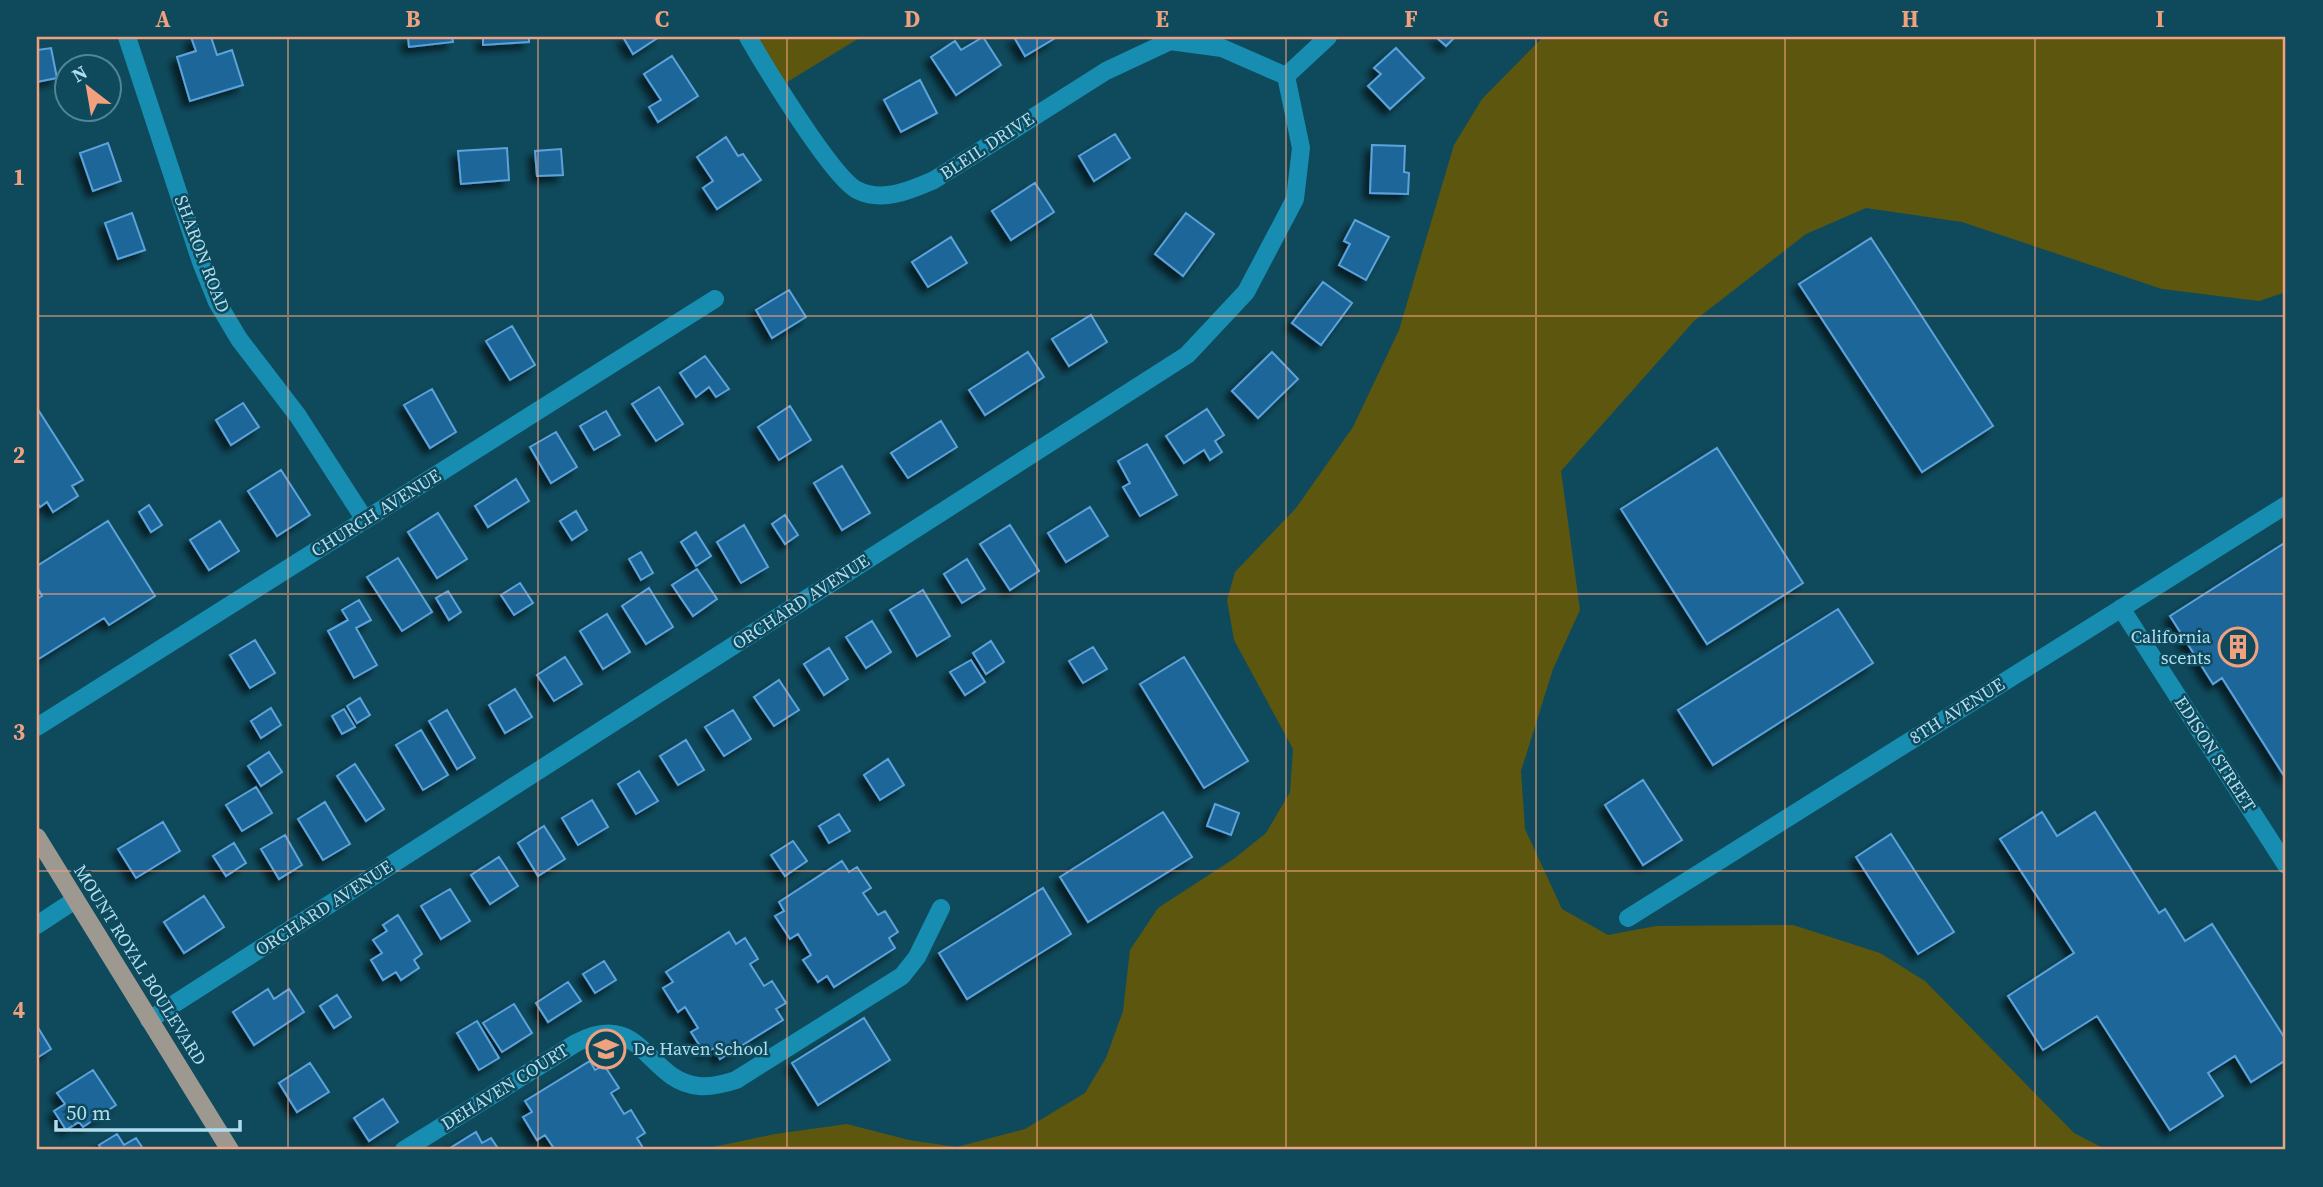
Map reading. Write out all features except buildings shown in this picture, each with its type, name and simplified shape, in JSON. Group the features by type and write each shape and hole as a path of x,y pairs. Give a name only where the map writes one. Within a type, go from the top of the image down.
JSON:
{"main road":[{"name":"MOUNT ROYAL BOULEVARD","path":"37,837 230,1150"}],"street":[{"name":"SHARON ROAD","path":"127,37 217,302 239,339 298,416 365,520"},
{"name":"BLEIL DRIVE","path":"748,37 836,170 856,190 881,196 907,191 934,180 1106,71 1170,41 1222,48 1286,76"},
{"path":"1286,76 1328,37"},
{"name":"ORCHARD AVENUE","path":"149,1020 1187,355 1246,292 1295,198 1301,148 1286,76"},
{"name":"CHURCH AVENUE","path":"37,727 715,299"},
{"name":"8TH AVENUE","path":"1628,918 2286,505"},
{"name":"EDISON STREET","path":"2121,608 2286,865"},
{"path":"37,925 75,900"},
{"name":"DEHAVEN COURT","path":"404,1150 576,1043 603,1033 615,1033 629,1039 671,1074 697,1086 736,1080 902,976 917,957 942,908"}],"shaded area":[{"path":"748,37 861,37 779,87"},
{"path":"1543,37 2286,37 2286,292 2259,301 2162,289 1962,222 1866,208 1806,234 1694,321 1561,471 1580,610 1553,669 1521,771 1525,829 1562,909 1608,935 1656,926 1793,925 1880,953 1925,981 2074,1133 2107,1150 699,1150 775,1134 847,1124 909,1140 957,1147 1025,1129 1085,1093 1106,1058 1123,1011 1130,950 1158,908 1235,858 1266,833 1290,792 1293,749 1234,640 1227,600 1235,572 1296,508 1353,427 1399,330 1454,145 1482,99"}],"place":[{"name":"California scents","path":"2238,647"},
{"name":"De Haven School","path":"606,1049"}]}
